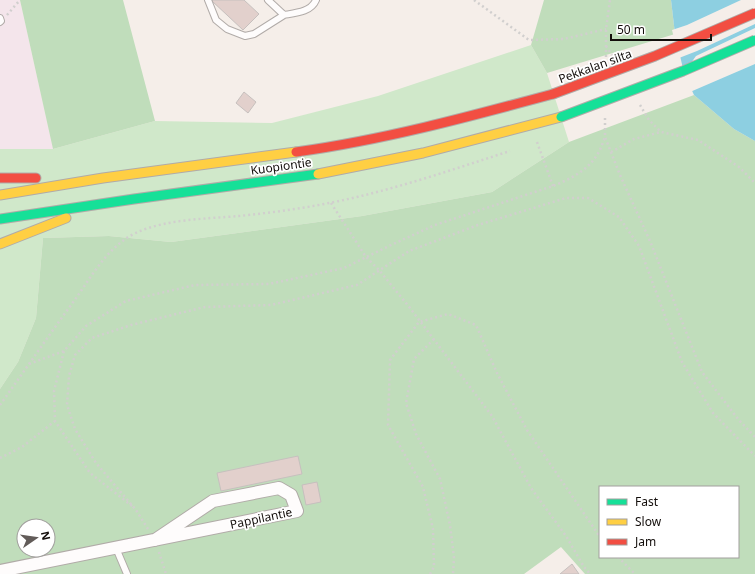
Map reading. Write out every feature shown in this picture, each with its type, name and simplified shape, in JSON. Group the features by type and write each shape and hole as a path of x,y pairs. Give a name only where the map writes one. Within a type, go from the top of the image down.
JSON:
{"highway":[{"name":"Pekkalan silta","path":"553,94 637,64 711,34 755,13"},
{"name":"Kuopiontie","path":"0,220 106,202 336,171 456,146 561,116 645,87 721,56 755,40"},
{"name":"Kuopiontie","path":"0,194 103,178 332,147 435,125 553,94"},
{"path":"0,178 103,178"},
{"path":"0,244 106,202"}],"street":[{"name":"Pappilantie","path":"0,571 116,548 297,511 291,495 279,488 213,501 155,540"}],"lane":[{"path":"208,0 216,20 227,29 245,36 254,34 284,15 303,12 314,5 316,0"},
{"path":"268,0 284,15"},
{"path":"116,548 127,574"}],"path":[{"path":"0,20 20,0"},
{"path":"474,0 529,40 564,39 606,29"},
{"path":"611,152 634,139 661,132 698,140 739,167 755,183"},
{"path":"136,510 90,473 55,421 54,391 64,351 86,326 126,301 195,284 269,284 344,268 391,244 435,225 570,179 586,169 598,154 605,137 620,175 653,248 702,372 738,419 755,437"},
{"path":"530,144 537,142 553,186"},
{"path":"0,405 101,262 124,240 139,232 154,226 175,222 255,214 331,203 436,175 516,149"},
{"path":"166,574 155,540 136,510 96,463 74,429 67,405 69,376 75,355 92,338 131,326 205,307 271,305 356,285 409,251 478,225 566,198 588,198 619,217 639,246 682,362 712,413 755,456"},
{"path":"331,203 366,257 379,270 434,339 492,416 531,488 566,536 584,567 590,574"},
{"path":"430,574 434,567 433,529 423,487 388,425 390,360 419,322 448,314 476,325 497,373 527,430 599,536"},
{"path":"434,339 414,359 406,403 416,434 440,479 450,525 454,558 453,574"},
{"path":"28,365 64,351"},
{"path":"0,458 22,447 55,421"},
{"path":"619,558 635,574"}],"shaded area":[{"path":"0,0 20,0 53,149 0,149"}],"green space":[{"path":"20,0 123,0 155,121 53,149"},
{"path":"544,0 671,0 675,34 547,73 531,45"},
{"path":"531,45 547,73 569,142 492,192 362,216 171,242 109,236 43,238 36,318 18,362 0,389 0,149 53,149 155,121 272,123 378,96"},
{"path":"694,95 734,129 755,141 755,574 585,574 561,547 524,574 0,574 0,389 18,362 36,318 43,238 109,236 171,242 362,216 492,192 569,142"}],"water":[{"path":"671,0 755,0 755,141 734,129 694,95 684,73 675,34"}],"pier":[{"path":"741,0 755,0 755,24 679,58 672,30 687,25"},
{"path":"755,28 755,64 690,92 683,74 696,56"}],"building":[{"path":"244,0 259,14 243,30 212,1"},
{"path":"244,92 256,102 248,113 236,103"},
{"path":"298,456 302,474 221,491 217,473"},
{"path":"317,482 321,502 306,505 302,485"},
{"path":"572,564 579,574 560,574"}],"traffic: fast":[{"path":"561,117 683,71 755,40"},
{"path":"0,219 318,174"}],"traffic: slow":[{"path":"318,174 423,153 561,117"},
{"path":"0,195 103,178 296,152"},
{"path":"0,244 66,218"}],"traffic: jam":[{"path":"553,94 655,56 755,13"},
{"path":"296,152 393,134 553,94"},
{"path":"0,178 36,178"}]}
